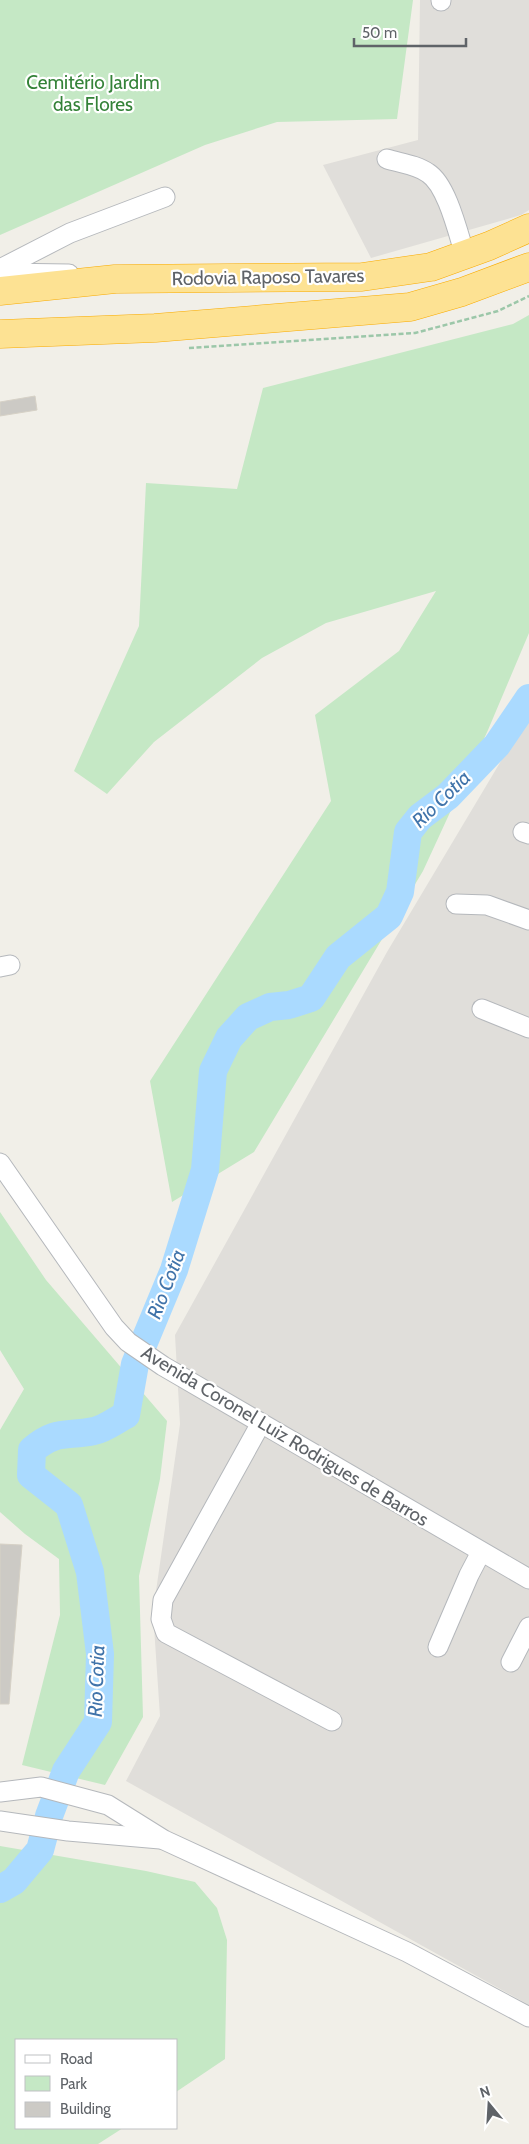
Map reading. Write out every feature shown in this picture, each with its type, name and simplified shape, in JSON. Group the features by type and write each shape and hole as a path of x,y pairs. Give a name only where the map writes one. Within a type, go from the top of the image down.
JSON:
{"highway":[{"name":"Rodovia Raposo Tavares","path":"0,290 116,279 362,278 431,267 529,228"},
{"name":"Rodovia Raposo Tavares","path":"0,334 155,328 410,306 462,292 529,267"}],"street":[{"path":"387,159 418,168 433,176 449,206 465,255"},
{"path":"0,271 70,233 165,197"},
{"path":"0,271 57,273 116,279"},
{"path":"0,339 37,333"},
{"path":"456,904 493,906 529,920"},
{"path":"482,1009 529,1028"},
{"name":"Avenida Coronel Luiz Rodrigues de Barros","path":"0,1163 105,1315 128,1342 163,1366 529,1580"},
{"path":"260,1423 163,1600 161,1619 166,1633 332,1721"},
{"path":"438,1647 481,1552"},
{"path":"511,1662 529,1627"},
{"path":"0,1792 41,1787 78,1795 108,1805 164,1840 407,1952 529,2017"},
{"path":"0,1821 68,1831 164,1840"}],"shaded area":[{"path":"420,0 529,0 529,210 521,215 371,258 323,165 418,140"},
{"path":"529,714 529,2005 126,1781 160,1716 153,1612 180,1424 175,1335 387,952"}],"green space":[{"name":"Cemitério Jardim das Flores","path":"0,0 413,0 397,119 277,122 205,145 0,235"},
{"path":"529,315 529,633 488,730 423,871 254,1152 172,1202 150,1081 331,801 315,715 399,651 436,591 326,623 262,658 154,742 107,794 74,771 139,626 146,483 237,489 263,388 513,324"},
{"path":"0,1212 46,1280 167,1421 160,1479 139,1576 143,1717 105,1785 22,1765 60,1615 59,1559 25,1534 0,1512 0,1430 24,1389 0,1350"},
{"path":"0,1846 146,1871 195,1882 217,1908 227,1940 225,2059 178,2091 178,2039 15,2039 15,2129 121,2129 98,2144 0,2144"}],"building":[{"path":"35,396 37,410 0,416 0,402"},
{"path":"0,1544 22,1545 9,1704 0,1704"}],"waterway":[{"name":"Rio Cotia","path":"0,1889 14,1881 40,1850 49,1816 66,1771 98,1722 100,1654 90,1572 69,1505 31,1475 32,1450 55,1436 98,1430 126,1415 135,1364 174,1270 205,1170 213,1071 229,1038 248,1017 270,1007 289,1005 311,998 338,957 389,916 400,892 408,832 420,817 448,796 497,745 529,698"}]}
